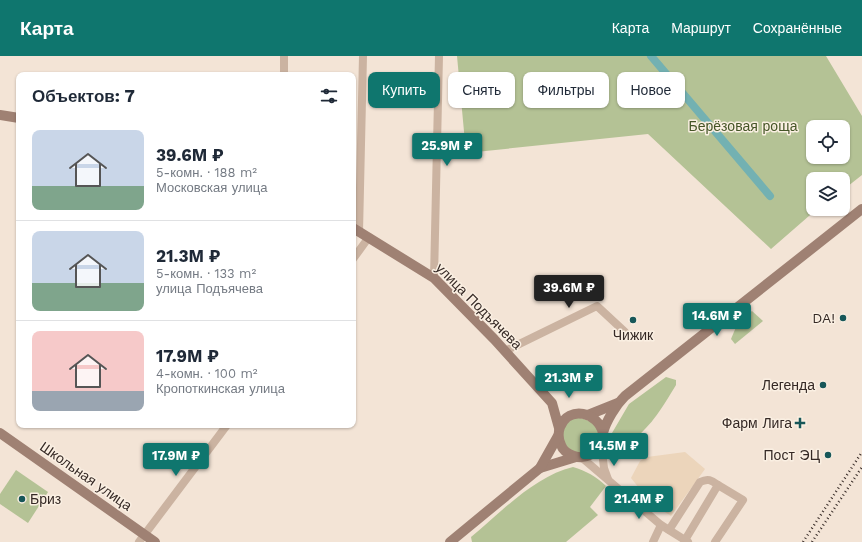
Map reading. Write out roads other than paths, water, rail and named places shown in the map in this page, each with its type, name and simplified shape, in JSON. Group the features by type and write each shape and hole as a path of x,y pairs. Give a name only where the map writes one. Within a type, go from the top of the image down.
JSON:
{"main road":[{"path":"0,115 16,118"},
{"path":"588,415 618,402 862,209"},
{"name":"улица Подъячева","path":"356,230 434,278 505,351 554,405 578,413"},
{"path":"540,468 593,453 602,438 618,402"},
{"name":"улица Подъячева","path":"554,405 559,432"},
{"path":"450,542 540,468 566,418 578,413 588,415 599,423 602,438"},
{"path":"559,432 562,448 567,453 579,457"},
{"name":"Школьная улица","path":"0,433 142,538 155,542"}],"street":[{"path":"284,56 284,72"},
{"path":"356,230 363,56"},
{"path":"434,278 439,56"},
{"path":"356,254 369,237"},
{"path":"505,351 597,306 625,332"},
{"path":"142,538 226,428"},
{"path":"602,438 604,468 608,480"},
{"path":"579,457 661,525 687,541 718,485"},
{"path":"669,530 700,482 706,479 710,480 743,500 714,542"},
{"path":"653,542 661,525"}],"waterway":[{"path":"651,56 770,196"}],"railway":[{"path":"803,542 862,452"},
{"path":"812,542 862,467"}],"place":[{"name":"DA!","path":"843,318"},
{"name":"Чижик","path":"633,320"},
{"name":"Легенда","path":"823,385"},
{"name":"Фарм Лига","path":"800,423"},
{"name":"Пост ЭЦ","path":"828,455"},
{"name":"Бриз","path":"22,499"}],"park label":[{"name":"Берёзовая роща","path":"743,126"}]}
